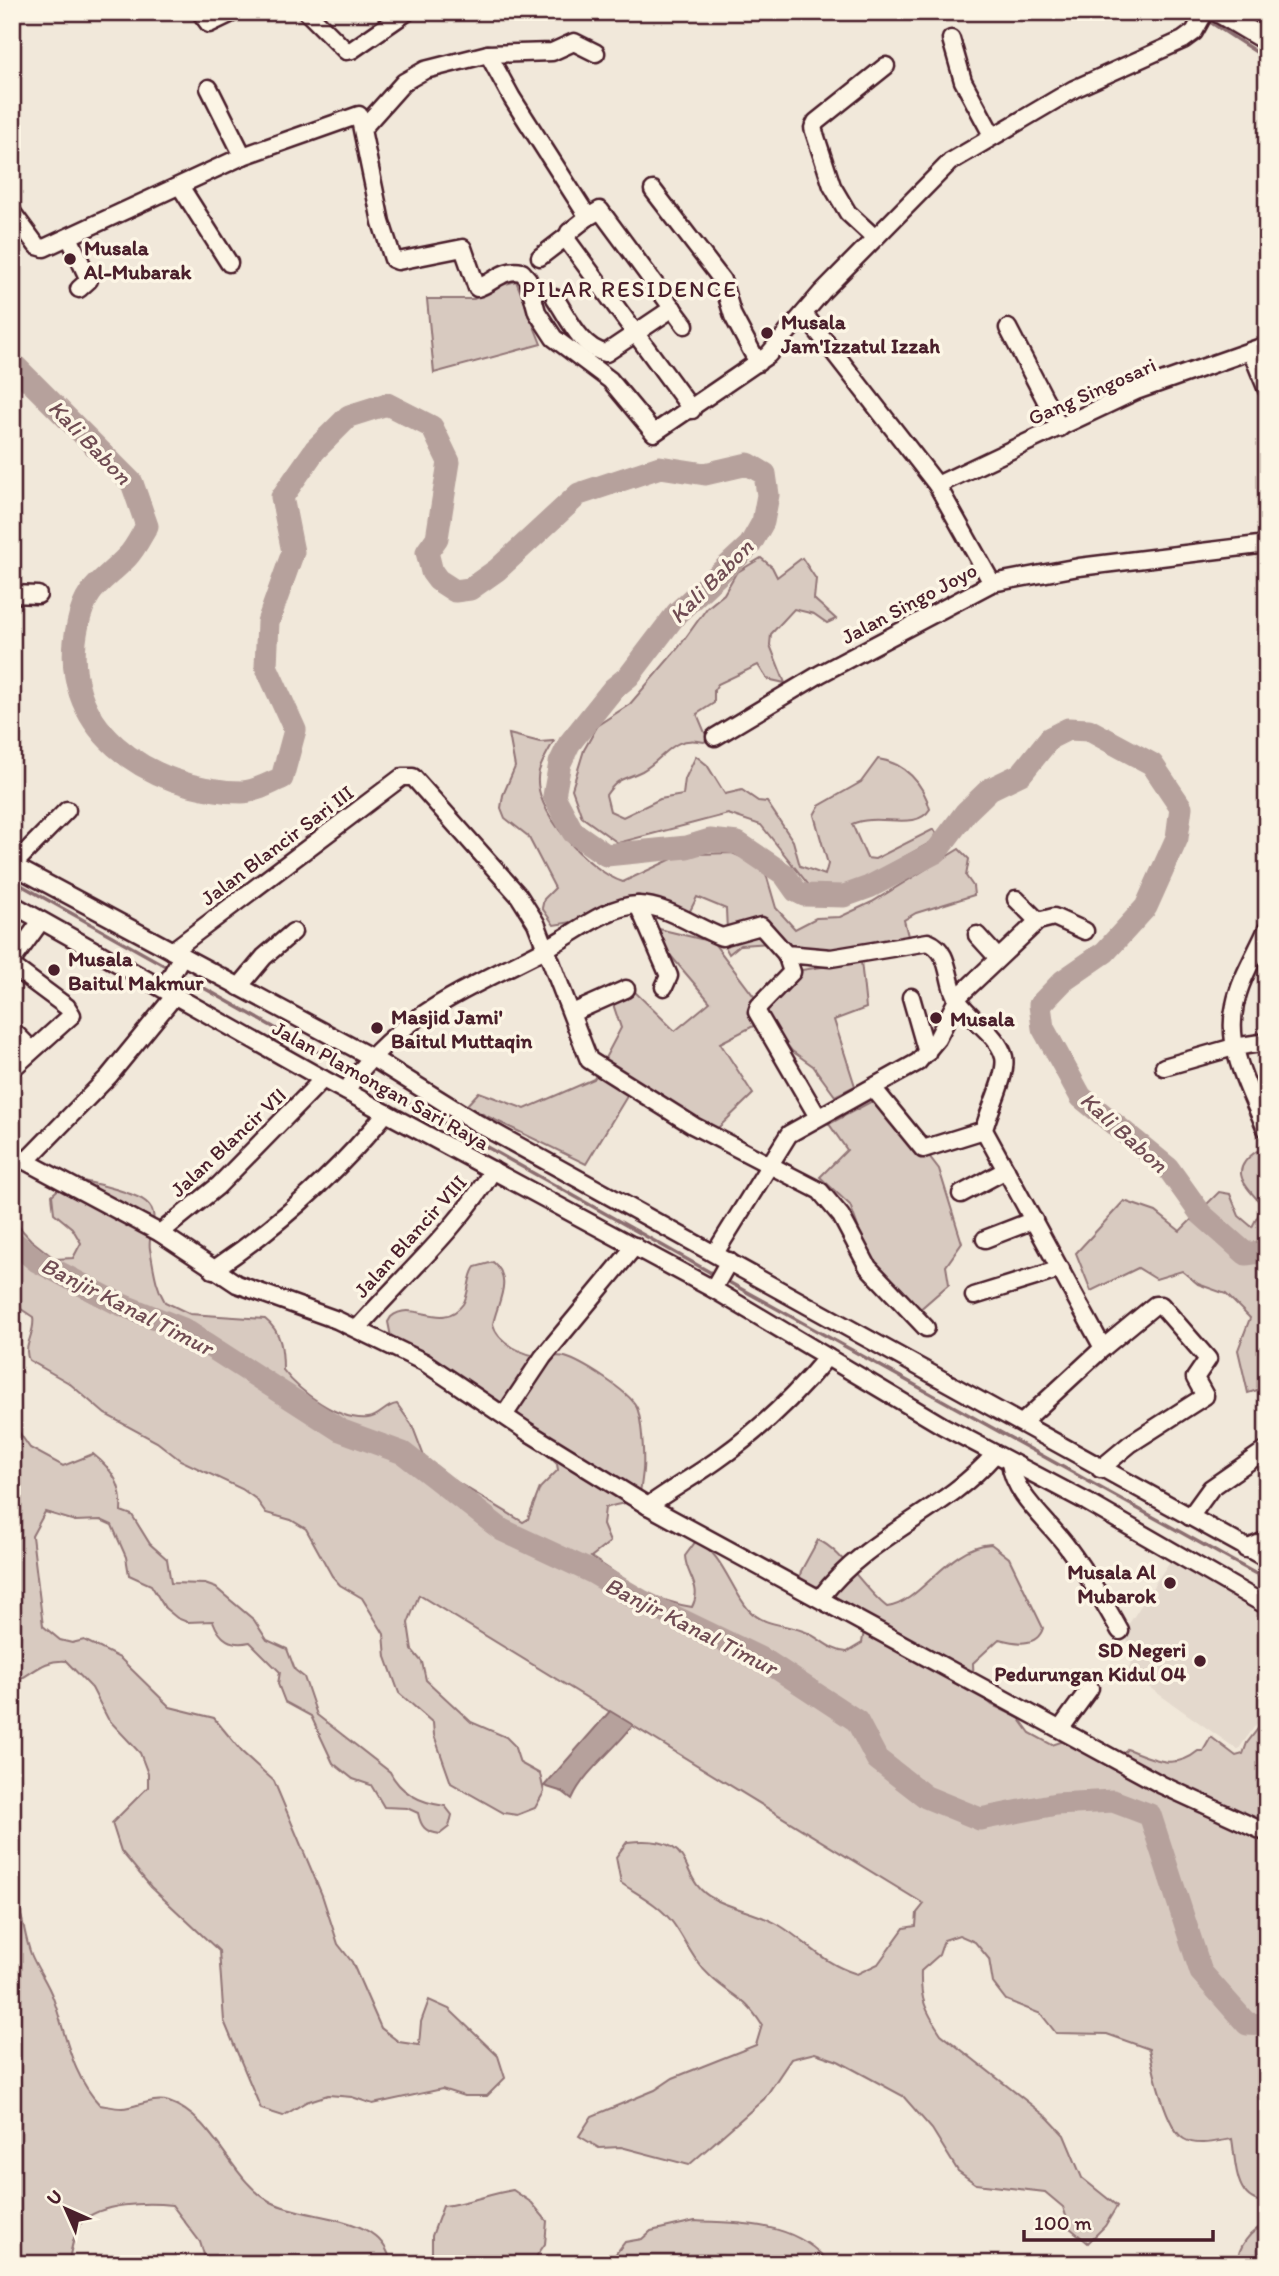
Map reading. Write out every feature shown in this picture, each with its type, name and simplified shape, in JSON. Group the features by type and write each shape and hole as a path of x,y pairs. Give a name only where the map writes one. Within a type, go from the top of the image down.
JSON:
{"main road":[{"path":"1218,12 1267,41"},
{"path":"1236,12 1267,30"}],"street":[{"path":"200,12 209,24 234,12"},
{"path":"307,12 346,51 352,50 407,12"},
{"path":"12,212 41,248 243,156 355,115 361,118 373,187 393,259 398,261 463,248 477,288 500,274 512,270 522,272 528,279 537,312 554,338 610,380 654,433 692,410 763,359 944,167 992,135 1073,89 1171,47 1190,36 1201,20"},
{"path":"951,39 963,81 992,135"},
{"path":"363,128 412,76 425,69 488,54 552,52 574,41 596,53"},
{"path":"488,54 512,98 588,217"},
{"path":"875,238 848,213 832,186 813,128 816,122 886,66"},
{"path":"209,88 243,156"},
{"path":"180,186 229,263"},
{"path":"653,190 722,280 733,316 763,359"},
{"path":"540,257 600,210 685,325"},
{"path":"69,237 89,280 79,289"},
{"path":"566,237 634,334 692,410"},
{"path":"555,298 585,342 597,352 606,353 673,308"},
{"path":"804,314 937,485 992,583"},
{"path":"1008,328 1060,428"},
{"name":"Gang Singosari","path":"937,485 1136,391 1267,345"},
{"path":"1251,351 1267,390"},
{"name":"Jalan Singo Joyo","path":"715,737 820,674 992,583 1079,567 1267,544"},
{"path":"12,594 38,595"},
{"name":"Jalan Blancir Sari III","path":"177,957 391,785 408,775 415,779 519,896 548,948"},
{"path":"67,810 13,865 177,957 239,987 477,1123 719,1271 819,1314 1023,1422 1100,1469 1267,1559"},
{"path":"1016,899 1038,921"},
{"name":"Jalan Plamongan Sari Raya","path":"12,904 169,988 323,1079 348,1088 386,1113 635,1245 719,1271 731,1299 994,1455 1087,1502 1267,1606"},
{"path":"638,905 669,976 664,988"},
{"path":"348,1088 367,1062 446,998 548,948 600,917 638,905 684,918 722,937 761,926 786,954 792,972 759,1006 757,1012 818,1117"},
{"path":"719,1271 768,1166 789,1134 902,1073 927,1054 957,1000 1038,921 1054,917 1085,931"},
{"path":"12,1069 72,1015 67,1007 12,963 41,920"},
{"path":"1266,1129 1234,1047 1232,1023 1235,1003 1259,963 1267,929"},
{"path":"239,987 258,963 293,932"},
{"path":"977,934 999,958"},
{"path":"786,954 831,958 929,942 941,950 957,1000 995,1041 1004,1056 1002,1073 984,1130 1103,1348"},
{"path":"548,948 582,1049 594,1065 694,1126 820,1191 841,1216 869,1267 926,1328"},
{"path":"177,957 169,988 109,1076 20,1157 160,1233 213,1270 275,1300 357,1329 448,1375 528,1432 648,1506 821,1597 884,1637 1061,1728 1161,1785 1267,1833"},
{"path":"572,1013 626,989"},
{"path":"911,997 927,1054"},
{"path":"12,1030 29,1047 29,1052"},
{"path":"1164,1067 1234,1047 1267,1042"},
{"name":"Jalan Blancir VII","path":"160,1233 218,1186 323,1079"},
{"path":"874,1089 923,1149 984,1130"},
{"path":"213,1270 285,1218 363,1142 386,1113"},
{"name":"Jalan Blancir VIII","path":"357,1329 469,1208 493,1170"},
{"path":"961,1194 1006,1170"},
{"path":"985,1239 1034,1220"},
{"path":"505,1414 542,1357 635,1245"},
{"path":"974,1296 1061,1269"},
{"path":"1023,1422 1103,1348 1159,1305 1208,1359 1195,1378 1205,1396 1130,1444 1100,1469"},
{"path":"648,1506 720,1458 767,1420 797,1394 827,1357"},
{"path":"1190,1517 1211,1488 1267,1450"},
{"path":"821,1597 855,1558 944,1501 994,1455"},
{"path":"1010,1463 1020,1490 1066,1545 1099,1593 1120,1631"},
{"path":"1246,1549 1267,1540"},
{"path":"1061,1728 1090,1688"}],"shaded area":[{"path":"516,281 541,344 434,373 427,299 474,299 492,288"},
{"path":"761,558 772,567 777,577 802,558 816,579 814,599 836,619 827,623 814,614 794,609 771,634 770,645 785,683 767,679 758,665 718,684 714,690 714,703 697,714 708,740 677,744 650,766 618,781 606,795 610,811 623,817 660,799 683,795 685,779 696,756 707,765 725,794 742,790 758,801 767,802 793,841 800,866 825,875 828,864 814,815 819,806 861,782 878,759 897,765 918,783 930,809 924,816 906,821 874,820 852,824 867,858 875,859 934,829 939,838 835,895 812,889 761,825 728,814 618,843 582,817 572,789 584,750 598,725 630,704 679,647 707,608 724,594 736,573"},
{"path":"509,734 540,742 554,741 539,771 538,786 543,803 552,820 579,853 610,876 623,882 674,858 695,854 732,853 764,867 776,908 795,929 816,918 840,917 872,902 959,849 969,859 966,876 973,886 974,895 916,913 904,920 908,936 831,953 800,950 786,944 764,920 727,931 726,909 697,897 684,923 630,902 609,903 578,921 554,925 542,908 544,899 555,888 528,836 505,818 501,808 503,795 515,767"},
{"path":"762,926 771,943 740,945 729,954 723,943"},
{"path":"659,929 713,942 756,999 795,971 861,961 866,1008 834,1020 855,1086 835,1096 813,1066 792,1051 767,1019 720,1043 753,1094 717,1129 635,1083 586,1164 466,1106 479,1092 525,1109 594,1079 621,1028 611,998 627,984 675,1031 710,1002 665,949"},
{"path":"876,1099 913,1135 939,1169 962,1243 946,1266 949,1284 918,1311 869,1257 850,1205 820,1177 847,1150 829,1124"},
{"path":"1257,1151 1267,1160 1267,1387 1248,1393 1238,1350 1250,1318 1226,1294 1198,1284 1182,1271 1156,1279 1138,1268 1091,1291 1076,1253 1124,1201 1156,1212 1180,1231 1219,1192 1230,1194 1239,1216 1252,1227 1263,1206 1245,1185 1241,1172 1248,1158"},
{"path":"83,1181 134,1195 151,1207 154,1218 150,1249 157,1283 165,1302 190,1314 265,1319 278,1336 283,1370 309,1396 332,1410 356,1418 376,1416 389,1406 397,1404 412,1425 427,1464 523,1522 528,1519 540,1488 558,1470 557,1464 524,1433 460,1398 393,1347 388,1322 400,1312 446,1316 455,1312 465,1300 475,1267 493,1262 499,1269 503,1284 493,1324 500,1337 506,1343 529,1354 544,1357 563,1356 573,1360 615,1385 636,1406 643,1447 640,1492 631,1502 605,1508 603,1525 610,1542 591,1557 651,1594 692,1607 696,1593 685,1556 696,1541 712,1553 742,1601 755,1615 769,1622 800,1630 831,1647 847,1652 862,1643 864,1631 799,1583 801,1571 818,1540 835,1552 887,1607 899,1604 911,1596 961,1554 991,1544 1009,1558 1043,1628 1036,1639 1030,1641 1018,1643 999,1639 973,1663 974,1690 992,1705 1019,1718 1030,1733 1052,1745 1067,1740 1117,1762 1127,1749 1172,1762 1203,1751 1211,1737 1236,1756 1243,1754 1247,1743 1267,1717 1267,2197 1262,2202 1253,2199 1241,2186 1232,2139 1195,2143 1177,2133 1161,2097 1149,2049 1107,2034 1056,2033 1041,2014 1006,2000 993,1983 989,1959 975,1942 959,1935 944,1940 939,1955 921,1971 921,1989 927,2011 941,2034 1048,2118 1064,2135 1082,2178 1117,2206 1105,2226 1088,2243 1070,2228 1063,2207 1045,2192 976,2184 958,2171 932,2129 903,2096 838,2061 815,2053 791,2059 764,2099 689,2165 621,2147 599,2148 579,2136 592,2116 655,2090 673,2078 756,2045 762,2025 743,2002 705,1971 668,1917 621,1883 616,1857 627,1842 651,1841 667,1845 677,1851 694,1880 714,1899 771,1921 833,1964 857,1974 878,1964 904,1928 916,1926 917,1913 924,1904 419,1595 408,1623 412,1650 422,1662 426,1680 471,1722 506,1737 514,1745 520,1763 540,1774 544,1792 535,1808 517,1815 504,1813 451,1783 434,1735 433,1723 399,1693 386,1657 384,1634 362,1598 340,1585 332,1576 306,1529 291,1520 266,1513 256,1499 242,1489 180,1460 157,1442 105,1414 69,1383 29,1360 27,1350 33,1317 12,1303 12,1219 31,1240 55,1259 73,1258 81,1243 72,1228 54,1213 52,1195 65,1183"},
{"path":"12,1422 30,1448 63,1466 93,1454 100,1460 111,1472 118,1486 121,1511 132,1515 150,1544 167,1559 171,1583 205,1584 216,1588 254,1620 267,1640 287,1649 295,1670 304,1677 317,1715 390,1772 406,1792 428,1803 445,1806 452,1815 449,1827 440,1834 424,1828 418,1813 407,1808 384,1807 371,1785 353,1779 333,1763 311,1716 285,1702 278,1684 280,1672 250,1642 237,1643 227,1640 219,1633 213,1621 187,1622 165,1608 151,1585 129,1575 126,1557 112,1525 101,1520 75,1521 45,1512 32,1536 43,1626 60,1640 72,1643 84,1640 120,1658 170,1707 214,1718 242,1752 274,1781 322,1895 338,1944 352,1962 381,2028 399,2042 419,2045 421,2022 429,2000 449,2009 498,2056 505,2078 487,2096 464,2096 442,2089 373,2104 352,2097 328,2095 306,2102 283,2116 261,2109 224,2021 219,1951 151,1887 121,1851 112,1823 148,1787 148,1774 140,1753 108,1719 92,1688 66,1661 50,1662 12,1683 12,1628 17,1622 12,1581"},
{"name":"SD Negeri Pedurungan Kidul 04","path":"1172,1558 1267,1616 1267,1709 1238,1750 1126,1671 1141,1650 1121,1636"},
{"path":"610,1711 633,1725 584,1779 572,1799 563,1792 544,1786"},
{"path":"12,1893 19,1908 28,1946 51,1992 76,2068 100,2105 122,2108 163,2101 185,2110 199,2121 257,2192 286,2208 342,2221 374,2235 385,2247 391,2264 207,2264 200,2242 172,2205 150,2204 112,2207 90,2216 77,2230 68,2264 18,2264 12,2245"},
{"path":"513,2190 532,2203 547,2221 545,2244 531,2264 438,2264 432,2259 432,2236 443,2206"},
{"path":"695,2221 751,2225 785,2232 816,2250 830,2264 608,2264 625,2242 642,2239 651,2231"},
{"path":"1267,2224 1267,2264 1237,2264 1246,2240 1255,2230"}],"waterway":[{"path":"1207,20 1267,59"},
{"name":"Kali Babon","path":"12,363 132,483 147,526 130,554 90,593 81,611 74,661 80,694 95,722 116,746 142,766 173,780 207,789 247,792 282,778 295,730 266,666 268,622 293,552 282,497 315,450 349,416 387,404 432,427 449,462 437,538 427,552 432,572 438,580 455,591 470,589 497,570 579,494 660,467 705,474 748,464 765,474 768,495 763,522 750,545 677,613 629,676 613,689 569,744 560,763 554,796 573,832 606,855 687,847 710,840 738,843 784,874 796,891 804,895 844,896 869,887 936,852 966,812 990,789 1021,774 1050,738 1068,729 1089,730 1152,764 1181,807 1177,838 1146,907 1105,952 1063,981 1040,1005 1043,1028 1081,1097 1168,1168 1201,1214 1246,1254 1267,1251"},
{"path":"12,880 169,968"},
{"path":"179,974 355,1073"},
{"path":"362,1077 715,1275"},
{"name":"Banjir Kanal Timur","path":"12,1241 37,1261 117,1303 183,1329 340,1430 403,1453 502,1530 592,1572 640,1600 766,1661 857,1721 877,1759 926,1797 980,1819 1056,1804 1113,1801 1150,1815 1201,1972 1247,2024 1267,2025"},
{"path":"725,1280 1267,1580"}],"place":[{"name":"Musala Al-Mubarak","path":"70,259"},
{"name":"Musala Jam'Izzatul Izzah","path":"767,333"},
{"name":"Musala Baitul Makmur","path":"54,970"},
{"name":"Musala","path":"936,1018"},
{"name":"Masjid Jami' Baitul Muttaqin","path":"377,1028"},
{"name":"Musala Al Mubarok","path":"1170,1583"},
{"name":"SD Negeri Pedurungan Kidul 04","path":"1200,1661"}],"district":[{"name":"PILAR RESIDENCE","path":"630,289"}]}
